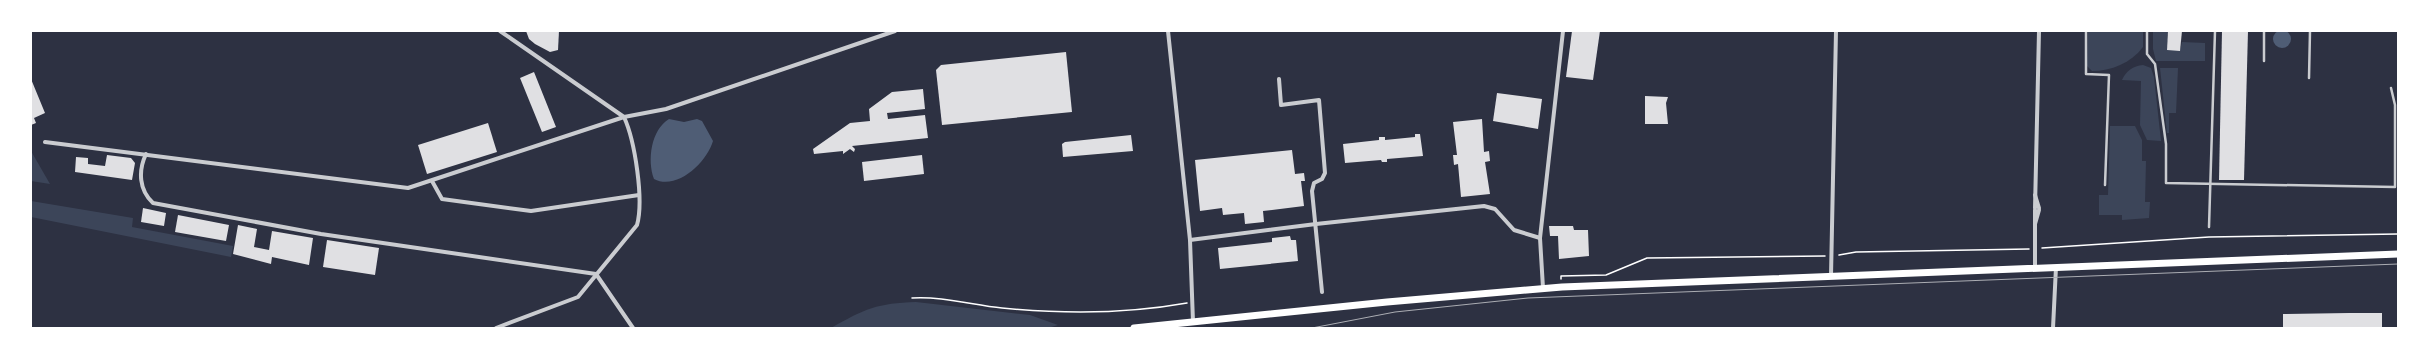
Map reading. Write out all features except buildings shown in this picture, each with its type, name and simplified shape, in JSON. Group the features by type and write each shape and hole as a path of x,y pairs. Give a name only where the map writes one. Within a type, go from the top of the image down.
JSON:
{"main road":[{"path":"1134,328 1543,288 2398,254"}],"street":[{"path":"496,328 578,297 637,225 641,212 630,130 624,117 500,31"},
{"path":"45,142 390,187 408,188 624,117 666,109 895,31"},
{"path":"1168,31 1190,240 1193,322"},
{"path":"1543,288 1540,238 1563,31"},
{"path":"1831,276 1836,31"},
{"path":"2035,268 2034,225 2037,209 2035,194 2039,31"},
{"path":"1279,79 1281,105 1319,100 1325,173 1322,179 1314,183 1312,191 1322,292"},
{"path":"146,154 142,163 141,179 146,196 153,202 164,206 322,234 596,274 633,328"},
{"path":"432,181 442,199 531,211 639,195"},
{"path":"1190,240 1316,224 1484,206 1495,209 1514,230 1540,238"},
{"path":"2053,328 2056,267"}],"lane":[{"path":"2086,31 2086,74 2109,75 2106,185"},
{"path":"2147,31 2147,54 2155,64 2166,146 2166,183 2395,187 2395,105 2391,88"},
{"path":"2210,228 2215,31"},
{"path":"2264,31 2264,60"},
{"path":"2309,78 2310,31"}],"path":[{"path":"1562,287 1561,276 1606,275 1647,258 1831,256 1856,252 2034,248 2209,237 2398,234"},
{"path":"912,298 1031,310 1069,312 1131,311 1193,302"}],"shaded area":[{"path":"2282,30 2288,33 2291,39 2288,45 2282,48 2276,45 2273,39 2276,33"},
{"path":"2088,31 2143,31 2143,47 2127,62 2106,70 2092,71 2087,66"},
{"path":"2153,31 2168,31 2167,50 2180,50 2182,42 2205,43 2205,61 2156,61 2153,49"},
{"path":"2143,65 2151,68 2154,77 2161,141 2147,140 2140,125 2141,81 2122,80 2130,70 2136,66"},
{"path":"2160,68 2178,68 2176,113 2169,113 2169,133 2167,133"},
{"path":"669,119 684,122 697,119 702,121 713,141 710,149 698,165 690,172 681,178 663,182 654,179 651,155 654,138 658,130"},
{"path":"2110,126 2135,126 2142,140 2142,161 2146,161 2145,202 2150,202 2149,218 2122,220 2122,215 2099,215 2099,195 2108,195"},
{"path":"31,151 50,184 31,181"},
{"path":"31,201 133,218 132,227 233,246 231,257 31,217"},
{"path":"916,302 1030,315 1058,325 1048,328 831,328 872,308 891,304"}],"tram line":[{"path":"1312,328 1395,312 1528,298 2398,264"}]}
